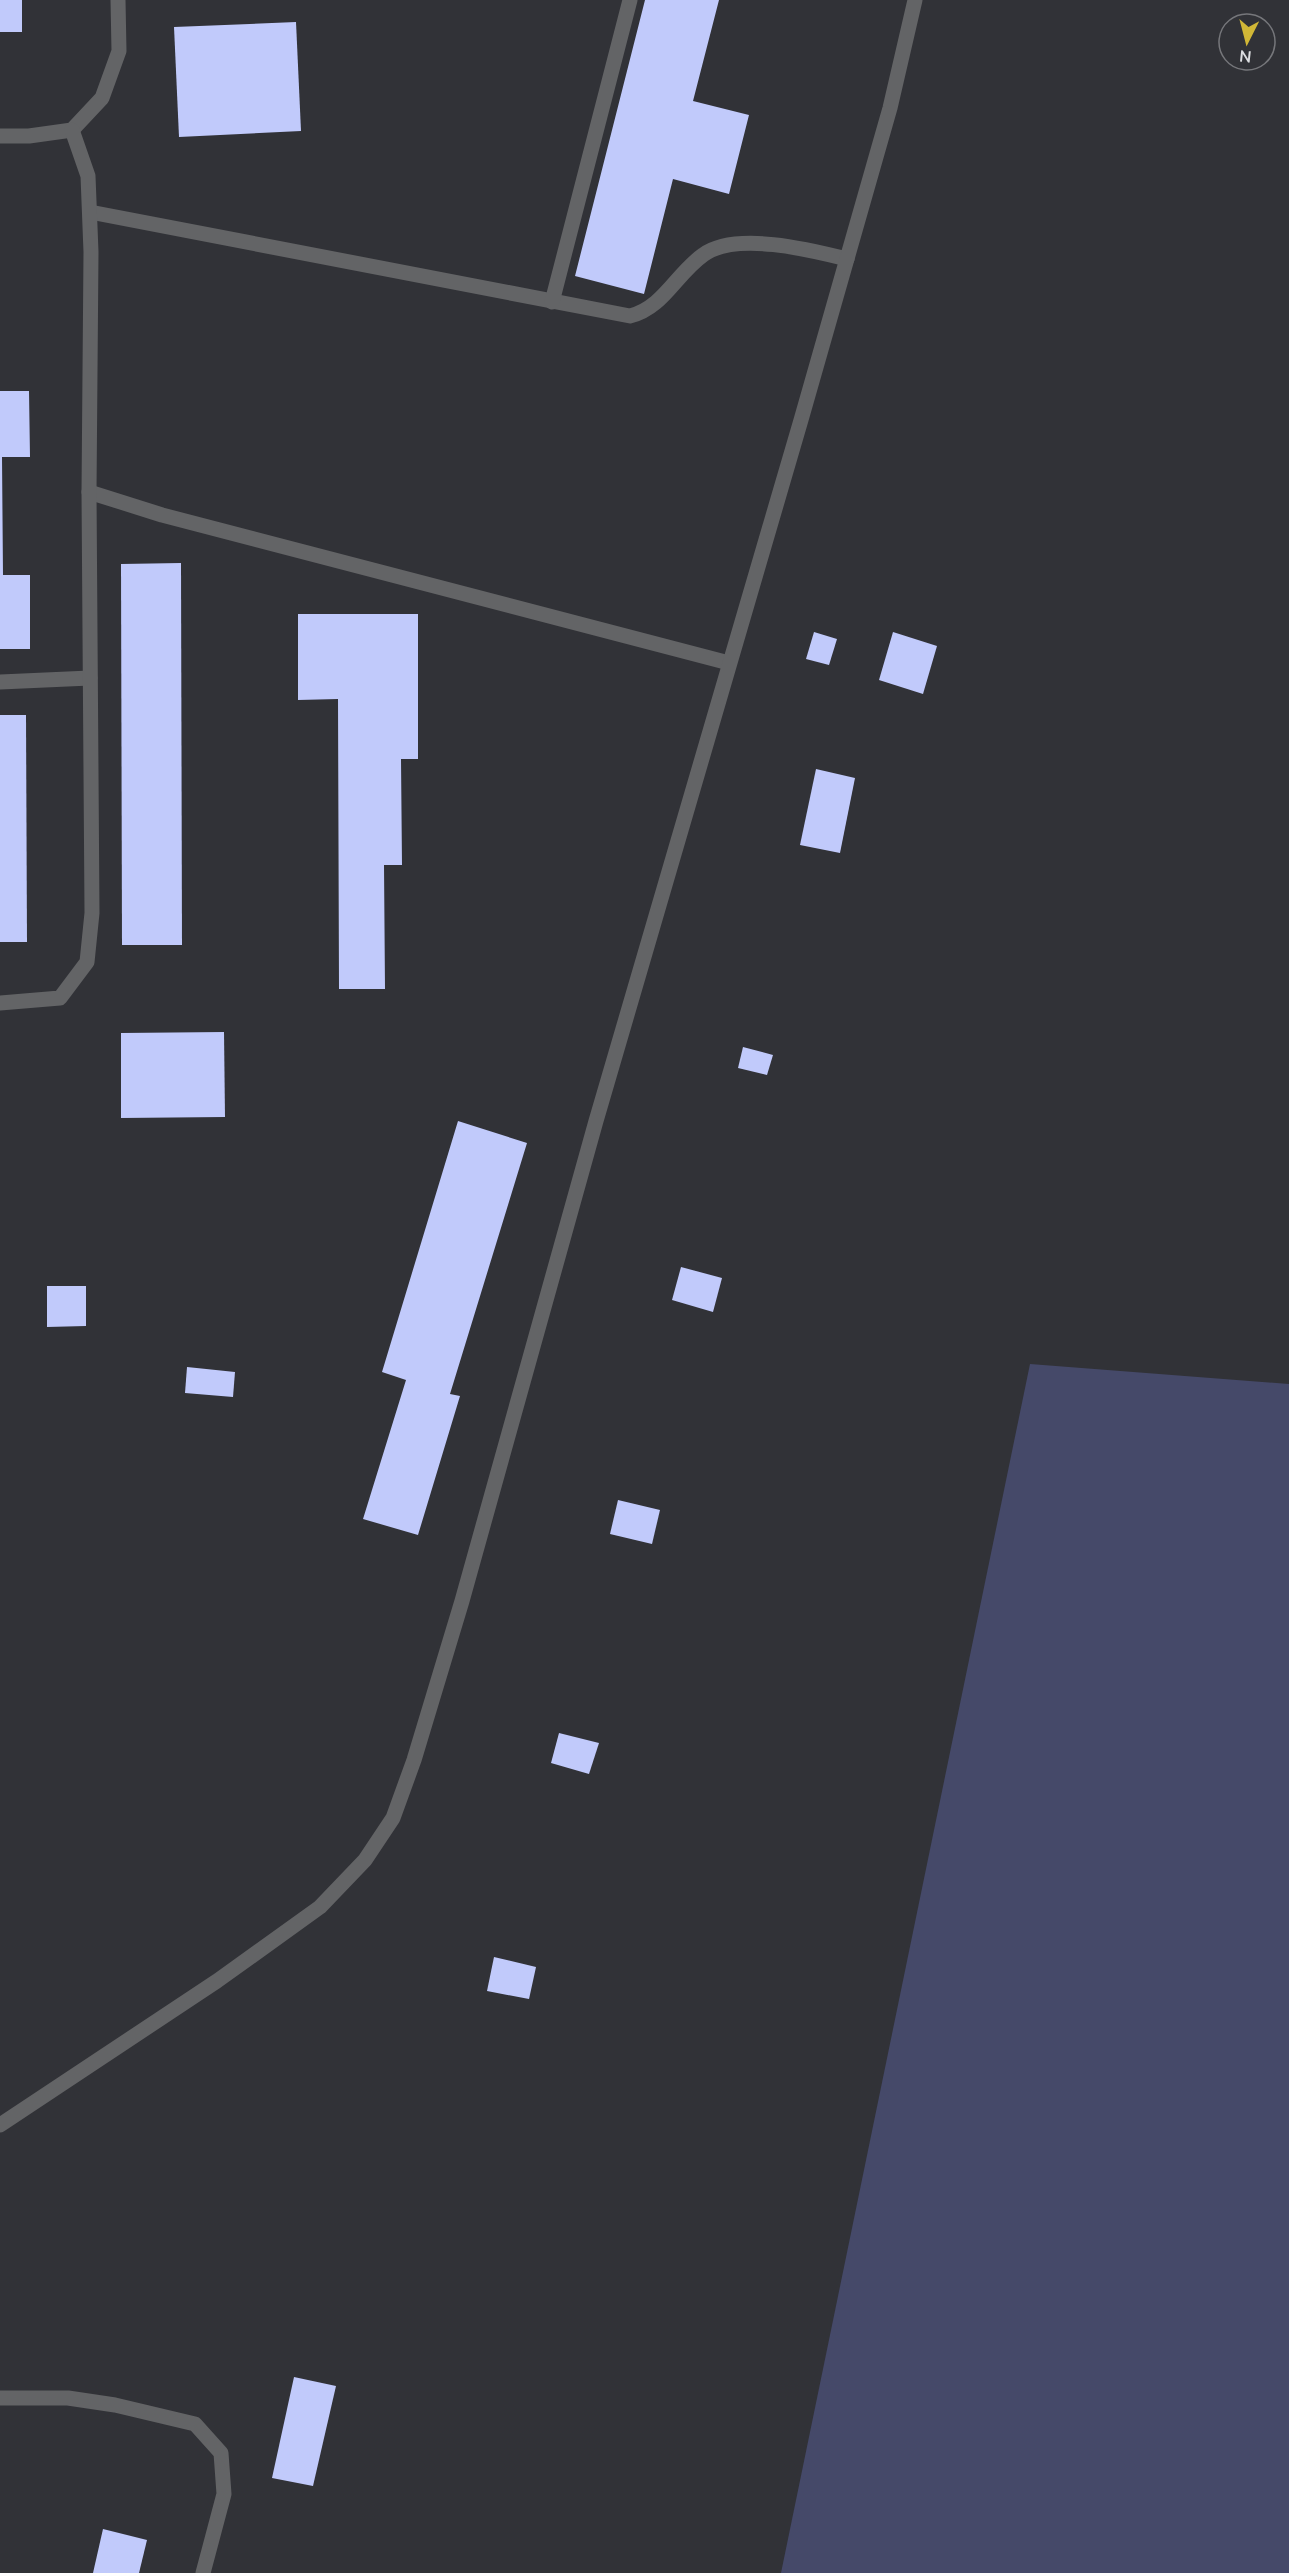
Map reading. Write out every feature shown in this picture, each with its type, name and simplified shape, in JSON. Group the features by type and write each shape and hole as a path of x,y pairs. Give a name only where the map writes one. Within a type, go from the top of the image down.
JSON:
{"lane":[{"path":"0,136 29,136 72,130 102,98 119,51 118,0"},
{"path":"552,302 630,0"},
{"path":"0,2125 217,1981 320,1907 365,1860 393,1818 414,1760 462,1601 596,1121 890,108 915,0"},
{"path":"0,1003 16,1004 60,998 87,962 92,913 90,212 88,177 72,130"},
{"path":"90,212 630,316 646,312 704,254 735,244 796,247 847,259"},
{"path":"89,492 174,518 729,663"},
{"path":"0,682 90,678"},
{"path":"0,2398 68,2398 116,2405 195,2424 221,2453 224,2494 203,2573"}],"shaded area":[{"path":"1030,1364 1289,1384 1289,2573 781,2573"}],"building":[{"path":"0,0 22,0 22,32 0,32"},
{"path":"645,0 719,0 693,101 749,115 729,194 673,179 644,294 575,276"},
{"path":"296,22 301,131 179,137 174,27"},
{"path":"0,391 29,391 30,457 2,457 3,575 30,575 30,649 0,649"},
{"path":"181,563 182,945 122,945 121,564"},
{"path":"298,614 418,614 418,759 401,759 402,865 384,865 385,989 339,989 338,699 298,700"},
{"path":"814,632 837,639 829,665 806,659"},
{"path":"893,632 937,646 923,694 879,680"},
{"path":"0,715 26,715 27,942 0,942"},
{"path":"816,769 855,778 840,853 800,845"},
{"path":"224,1032 225,1117 121,1118 121,1033"},
{"path":"743,1047 773,1055 767,1075 738,1068"},
{"path":"458,1121 527,1143 450,1394 460,1396 418,1535 363,1519 406,1380 382,1372"},
{"path":"681,1267 722,1278 713,1312 672,1300"},
{"path":"47,1286 86,1286 86,1326 47,1327"},
{"path":"187,1367 235,1372 233,1397 185,1393"},
{"path":"618,1500 660,1510 652,1544 610,1534"},
{"path":"559,1733 599,1743 589,1774 551,1763"},
{"path":"494,1957 536,1967 529,1999 487,1991"},
{"path":"294,2377 336,2386 313,2486 272,2478"},
{"path":"103,2529 147,2540 139,2573 93,2573"}]}
